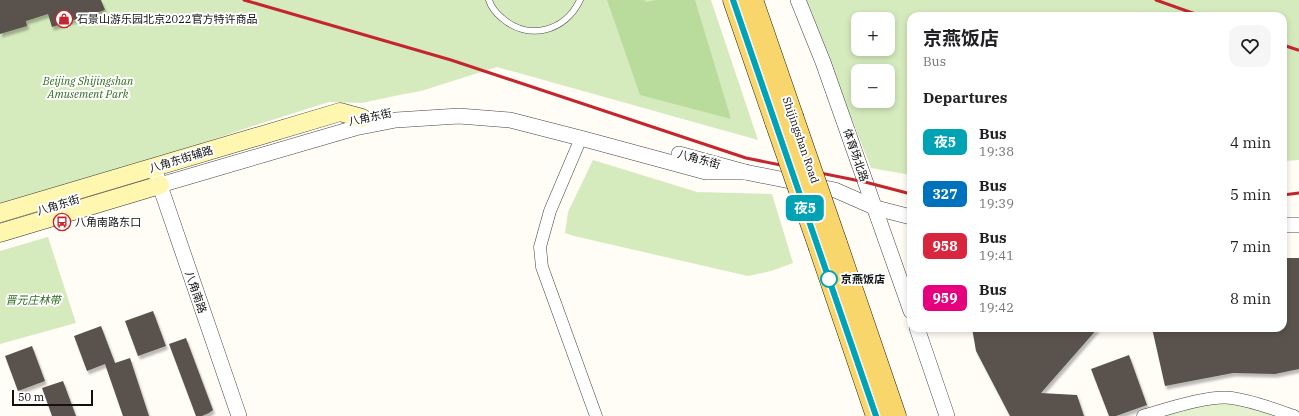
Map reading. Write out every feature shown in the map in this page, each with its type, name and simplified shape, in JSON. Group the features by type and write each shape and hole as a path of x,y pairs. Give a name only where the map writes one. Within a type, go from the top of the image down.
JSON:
{"main road":[{"name":"Shijingshan Road","path":"733,0 784,119 828,246 896,416"},
{"name":"Shijingshan Road","path":"753,0 784,119"},
{"name":"八角东街","path":"0,223 329,126 362,118"},
{"name":"八角东街","path":"0,233 157,176"},
{"name":"八角东街辅路","path":"0,213 157,176"},
{"name":"Shijingshan Road","path":"828,246 876,416"}],"street":[{"name":"体育场北路","path":"798,0 823,62 865,182 876,208 907,299"},
{"name":"八角东街","path":"362,118 411,110 460,107 507,110 745,172 836,190 876,208 907,216"},
{"name":"八角东街","path":"157,176 354,128 396,120 459,116 510,120 706,172 745,172"},
{"path":"581,138 550,211 540,247 542,267 596,416"},
{"name":"八角南路","path":"157,176 239,416"},
{"path":"1287,225 1299,225"},
{"path":"918,332 947,416"},
{"path":"1143,416 1172,407 1206,400 1231,398 1268,407 1294,416"}],"lane":[{"path":"489,0 497,14 508,23 523,30 538,31 555,27 567,18 580,0"}],"green space":[{"name":"Beijing Shijingshan Amusement Park","path":"0,0 711,0 758,140 497,67 421,91 362,103 329,102 0,207"},
{"path":"607,0 644,0 646,2 657,0 695,0 731,119 640,95"},
{"path":"805,0 1299,0 1299,160 1287,161 1287,12 907,12 907,174 871,168"},
{"path":"593,160 697,192 772,194 793,263 771,271 748,276 565,233 568,212"},
{"name":"晋元庄林带","path":"48,237 76,323 0,344 0,251"},
{"path":"1229,401 1284,416 1154,416 1196,404"}],"building":[{"path":"0,0 101,0 105,10 52,27 48,14 26,21 27,26 0,34"},
{"path":"1287,258 1299,258 1299,369 1275,374 1233,373 1165,386 1153,332 1287,332"},
{"path":"153,311 166,346 138,356 125,321"},
{"path":"101,326 115,363 130,358 149,416 123,416 105,364 87,371 74,336"},
{"path":"973,332 1094,332 1041,393 1077,395 1084,416 1010,416 976,351"},
{"path":"186,338 213,410 202,416 196,416 169,344"},
{"path":"32,346 45,381 18,391 5,356"},
{"path":"1129,355 1147,405 1116,416 1109,416 1091,369"},
{"path":"63,381 76,416 52,416 42,388"}],"railway":[{"path":"244,0 451,60 746,158 865,182 907,193"},
{"path":"1156,0 1190,12"},
{"path":"1287,46 1298,50"},
{"path":"1287,194 1299,193"}],"bus line":[{"name":"夜5","path":"733,0 876,416"}],"place":[{"name":"石景山游乐园北京2022官方特许商品","path":"64,19"},
{"name":"八角南路东口","path":"62,222"},
{"name":"京燕饭店","path":"829,279"}]}
